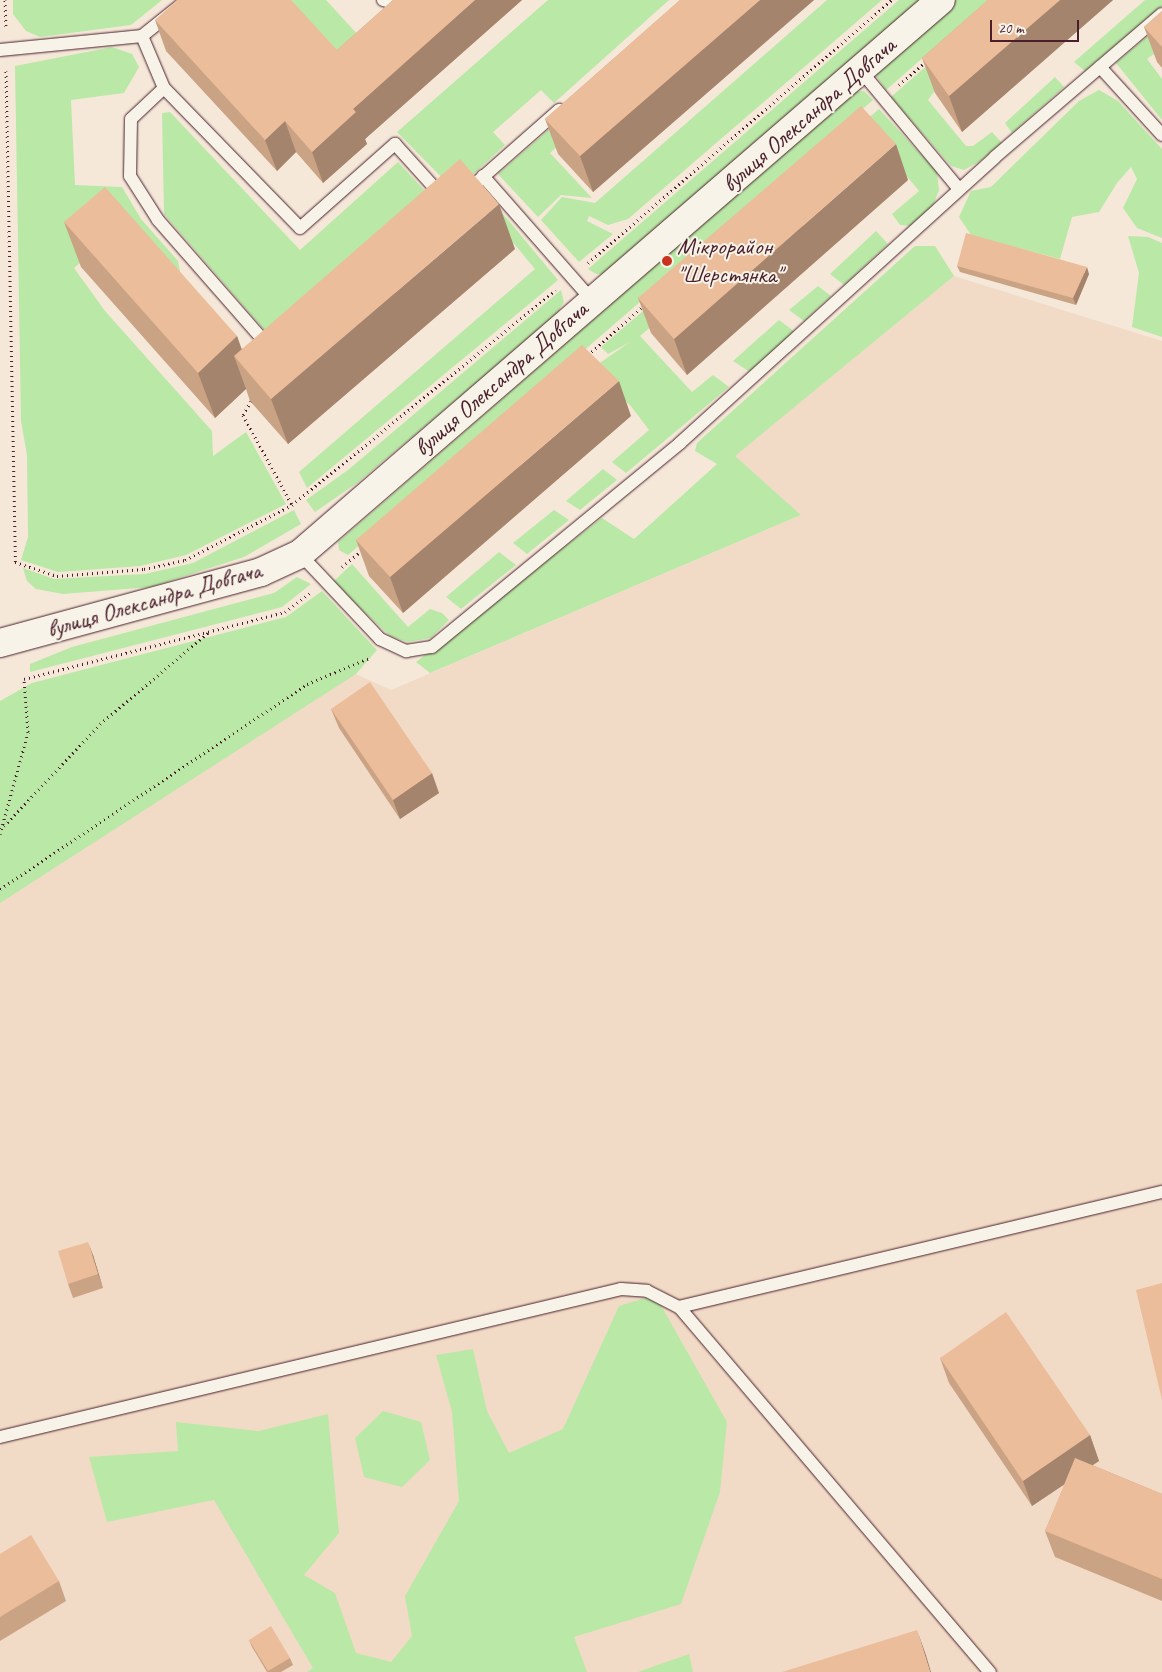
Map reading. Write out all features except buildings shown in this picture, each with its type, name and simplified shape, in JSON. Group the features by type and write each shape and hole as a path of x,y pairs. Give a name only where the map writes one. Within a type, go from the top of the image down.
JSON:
{"street":[{"name":"вулиця Олександра Довгача","path":"0,643 261,572 300,554 941,0"}],"lane":[{"path":"3,50 142,36 187,0"},
{"path":"383,0 394,3 397,0"},
{"path":"300,554 380,639 392,648 406,651 432,647 680,443 959,189 1162,14"},
{"path":"142,36 164,88 300,228 395,144 447,208 568,103"},
{"path":"1100,67 1162,135"},
{"path":"861,71 959,189"},
{"path":"164,88 132,119 130,176 158,220 277,357 284,350"},
{"path":"483,176 592,300"},
{"path":"679,1307 1162,1192"},
{"path":"0,1436 621,1289 647,1291 679,1307 990,1672"}],"path":[{"path":"5,0 3,50 15,562 57,576 144,569 185,560 292,506 572,276 892,0"},
{"path":"251,401 244,416 292,506"},
{"path":"4,826 100,724 212,630"},
{"path":"0,889 307,684 392,648"},
{"path":"0,834 4,826 28,732 24,679"}],"shaded area":[{"path":"954,276 1162,341 1162,1672 0,1672 0,782 356,674 391,690 801,515 734,456"}],"green space":[{"path":"13,0 162,0 131,25 40,37 26,31 13,14"},
{"path":"278,0 326,0 371,49 345,73"},
{"path":"548,0 669,0 554,103 541,90 493,132 505,145 455,191 397,132"},
{"path":"827,0 882,0 628,219 608,225 589,216 587,221 613,234 579,262 541,220 562,197 595,203"},
{"path":"899,0 922,0 604,274 596,274 588,269"},
{"path":"956,0 989,0 886,90 877,77 876,70"},
{"path":"1002,0 928,100 966,146 973,146 992,132 1002,143 980,161 964,170 951,166 891,97"},
{"path":"1145,0 1162,0 1162,6 1085,71 1074,62"},
{"path":"1162,24 1162,48 1147,59 1162,79 1162,120 1116,63"},
{"path":"112,47 132,54 139,67 124,93 71,100 75,185 122,187 141,219 178,261 180,271 172,284 123,227 74,268 105,311 212,431 213,456 246,432 286,504 186,555 140,566 58,572 21,560 28,537 27,455 21,421 15,66"},
{"path":"1055,77 1064,87 1012,133 1005,123"},
{"path":"1099,90 1118,101 1162,149 1162,238 1137,228 1123,208 1137,179 1131,167 1117,183 1099,212 1072,217 1060,259 971,235 959,217 971,191 991,187 1079,101"},
{"path":"864,91 873,100 348,555 339,550 338,542 854,92"},
{"path":"879,109 937,172 939,190 931,211 913,226 900,225 892,214 919,191 876,139 640,336 692,392 713,375 729,387 626,473 612,462 649,430 630,405 597,377 581,376 630,342 608,354 601,347"},
{"path":"170,112 300,250 398,162 439,206 279,347 164,214 162,113"},
{"path":"568,113 580,126 550,153 592,198 561,195 538,217 498,174"},
{"path":"489,197 558,280 307,488 299,472 535,269 481,204"},
{"path":"876,231 888,244 844,285 830,274"},
{"path":"1128,236 1148,237 1162,243 1162,337 1132,327 1139,273"},
{"path":"915,246 935,246 954,276 735,456 801,515 430,673 416,662 602,518 634,539 717,464 695,451 697,443"},
{"path":"818,286 831,296 804,321 789,310"},
{"path":"561,290 564,302 553,319 357,483 315,512 306,500 348,470"},
{"path":"779,320 795,332 750,372 733,361"},
{"path":"603,469 617,480 580,510 566,501"},
{"path":"294,510 301,524 244,557 151,587 63,594 36,589 27,581 23,568 54,579 145,574 193,563"},
{"path":"554,510 569,520 527,554 513,543"},
{"path":"499,552 516,565 461,609 446,597"},
{"path":"352,564 408,627 430,609 442,613 449,620 431,638 408,642 390,636 333,582"},
{"path":"297,577 311,584 282,607 30,672 30,664 72,647 274,593"},
{"path":"322,591 377,650 356,674 0,903 0,701 32,683 286,617"},
{"path":"655,1295 727,1422 720,1492 681,1604 574,1637 587,1672 307,1672 313,1668 214,1500 107,1522 89,1457 178,1451 176,1422 259,1431 328,1414 339,1533 304,1575 335,1593 356,1653 391,1662 412,1636 405,1596 459,1501 452,1412 436,1355 473,1349 487,1411 509,1453 563,1429 619,1306"},
{"path":"383,1411 421,1422 430,1460 402,1487 364,1477 355,1438"},
{"path":"689,1654 693,1672 638,1672"}],"place":[{"name":"Мікрорайон \"Шерстянка\"","path":"667,261"}]}
